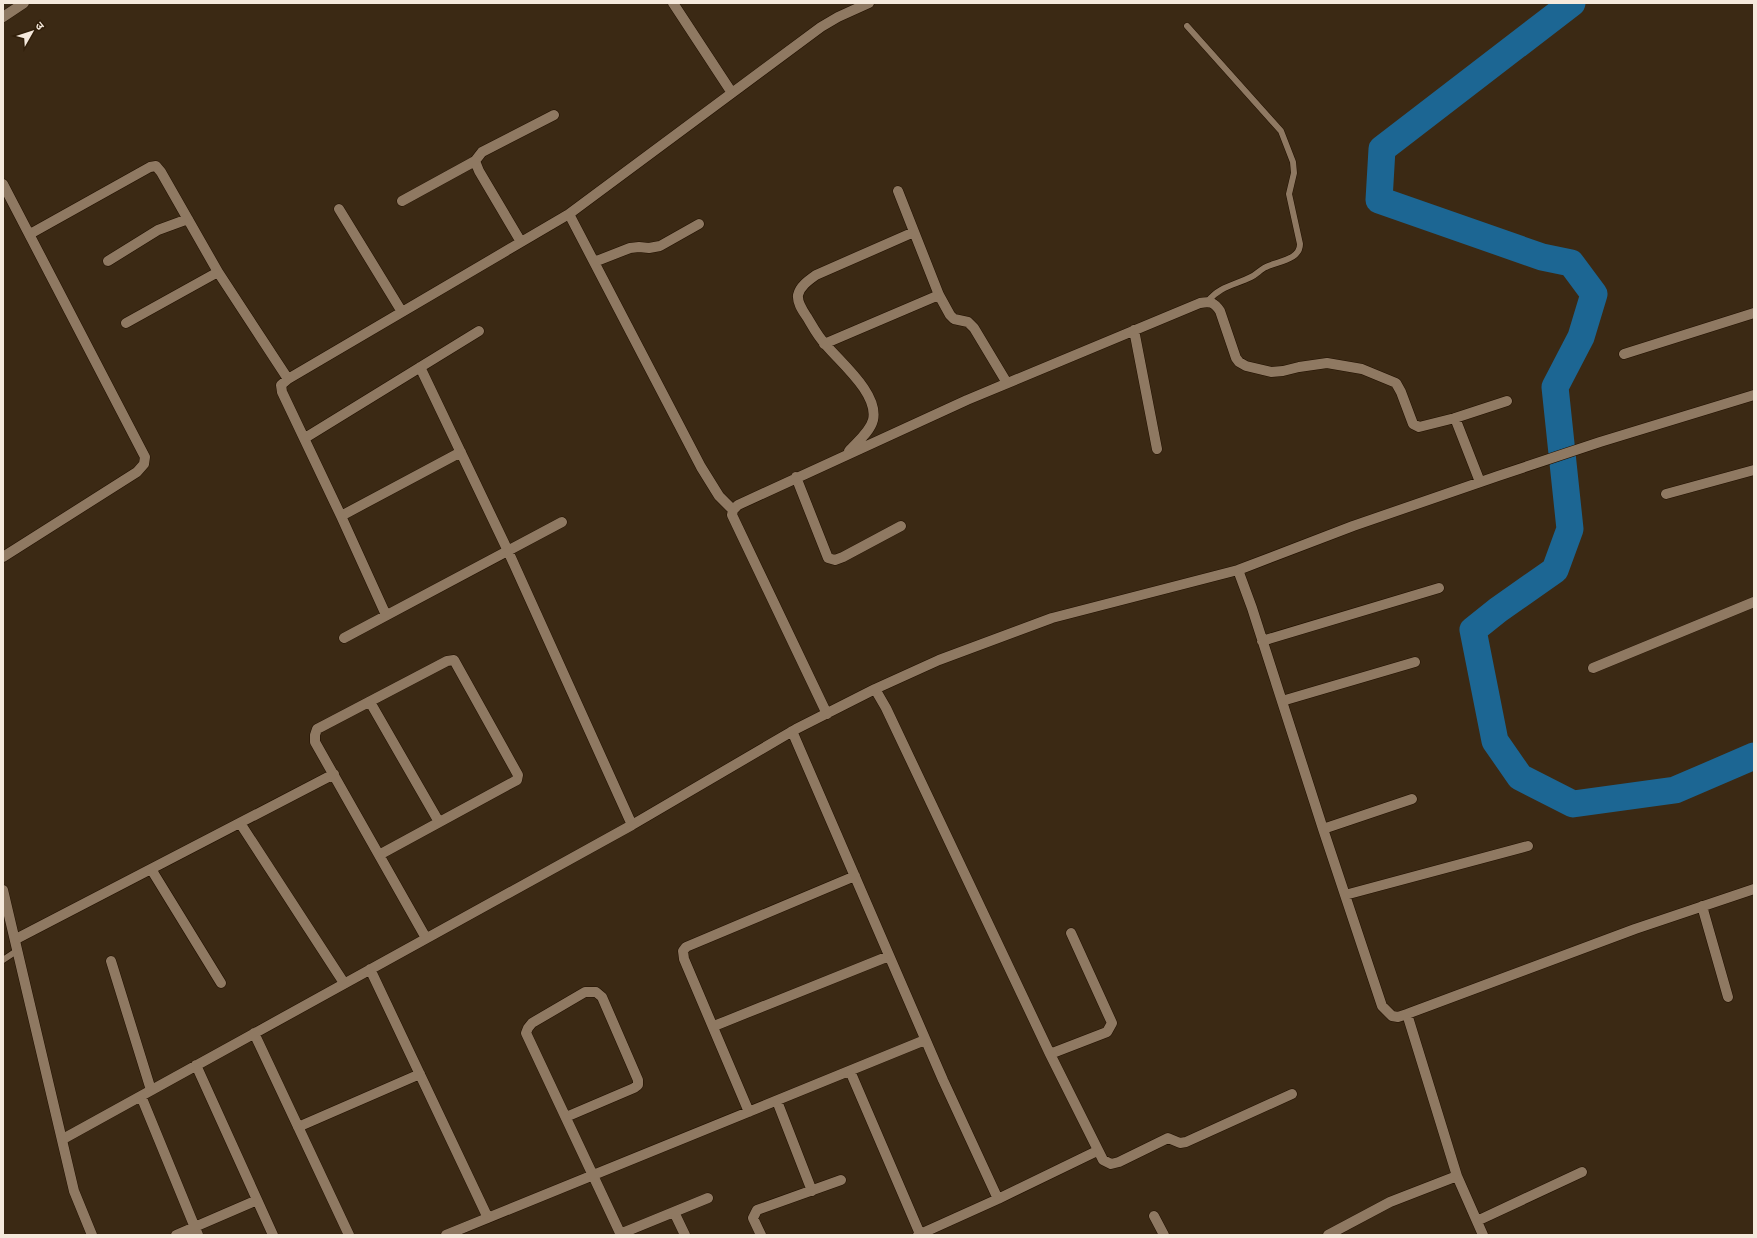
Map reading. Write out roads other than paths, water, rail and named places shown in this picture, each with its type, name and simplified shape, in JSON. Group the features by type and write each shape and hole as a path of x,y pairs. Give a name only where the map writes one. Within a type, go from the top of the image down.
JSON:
{"street":[{"path":"3,17 24,3"},
{"path":"673,3 732,93"},
{"path":"386,615 305,438 282,392 281,385 288,379 569,214 822,27 838,17 869,3"},
{"path":"402,201 475,161 482,152 554,115"},
{"path":"475,161 479,171 521,242"},
{"path":"30,234 153,166 159,168 218,272 288,379"},
{"path":"3,184 144,457 144,464 137,472 3,557"},
{"path":"898,191 939,295 950,315 954,319 968,322 974,328 1006,383"},
{"path":"339,209 402,312"},
{"path":"569,214 701,467 719,496 733,510"},
{"path":"108,260 158,230 188,218"},
{"path":"594,262 630,248 639,246 649,248 660,246 699,224"},
{"path":"844,456 869,430 873,420 873,406 859,382 824,344 801,307 798,297 800,290 816,275 914,232"},
{"path":"126,323 218,272"},
{"path":"824,344 939,295"},
{"path":"827,714 732,515 733,510 738,505 796,478 1006,383 1208,301 1216,304 1220,311 1236,358 1239,362 1246,366 1272,372 1327,363 1362,369 1396,384 1401,392 1413,424 1419,427 1455,418 1507,401"},
{"path":"1624,354 1754,314"},
{"path":"1134,330 1157,449"},
{"path":"305,438 479,332"},
{"path":"420,367 508,551 632,825"},
{"path":"63,1139 632,825 792,732 875,689 939,660 1052,618 1238,570 1353,526 1480,482 1600,442 1754,394"},
{"path":"1455,418 1480,482"},
{"path":"341,516 461,452"},
{"path":"1666,494 1754,470"},
{"path":"796,478 828,558 835,560 843,557 901,526"},
{"path":"344,638 562,522"},
{"path":"1238,570 1382,1006 1392,1016 1398,1017 1628,932 1754,888"},
{"path":"1262,641 1439,588"},
{"path":"1593,668 1754,602"},
{"path":"379,855 517,780 518,775 461,669 454,660 447,661 317,729 315,742 426,938"},
{"path":"1282,701 1415,662"},
{"path":"875,689 886,708 1050,1054 1097,1151 1103,1160 1111,1164 1119,1162 1168,1138 1180,1143 1186,1142 1292,1094"},
{"path":"370,702 439,822"},
{"path":"792,732 926,1040 998,1199"},
{"path":"16,939 334,774"},
{"path":"1323,829 1412,800"},
{"path":"240,823 344,983"},
{"path":"1345,895 1528,846"},
{"path":"151,869 221,983"},
{"path":"749,1112 684,958 683,951 686,947 855,876"},
{"path":"3,890 16,939 74,1191 92,1235"},
{"path":"1702,906 1728,997"},
{"path":"1050,1054 1107,1032 1111,1028 1112,1023 1071,933"},
{"path":"714,1026 889,956"},
{"path":"111,961 151,1090"},
{"path":"370,969 488,1218"},
{"path":"566,1117 638,1085 638,1080 602,997 596,992 585,992 532,1023 526,1033 621,1234 708,1198"},
{"path":"1406,1014 1457,1176 1483,1235"},
{"path":"254,1033 349,1235"},
{"path":"446,1235 457,1233 488,1218 926,1040"},
{"path":"196,1065 273,1235"},
{"path":"850,1071 919,1234 998,1199 1097,1151"},
{"path":"298,1127 420,1074"},
{"path":"141,1096 196,1231"},
{"path":"777,1101 812,1191"},
{"path":"1477,1221 1582,1172"},
{"path":"1328,1235 1390,1202 1457,1176"},
{"path":"761,1235 753,1218 757,1210 841,1180"},
{"path":"176,1235 196,1231 257,1200"},
{"path":"674,1212 685,1235"},
{"path":"1154,1216 1164,1235"}],"lane":[{"path":"1188,26 1285,138 1293,162 1294,173 1290,194 1300,244 1300,250 1289,259 1266,267 1251,277 1226,286 1215,293 1208,301"},
{"path":"3,960 18,950"}],"waterway":[{"path":"1572,3 1382,149 1379,200 1542,257 1571,263 1594,294 1581,337 1555,387 1570,529 1555,570 1498,610 1473,630 1495,741 1520,777 1573,804 1675,790 1754,756"}]}
